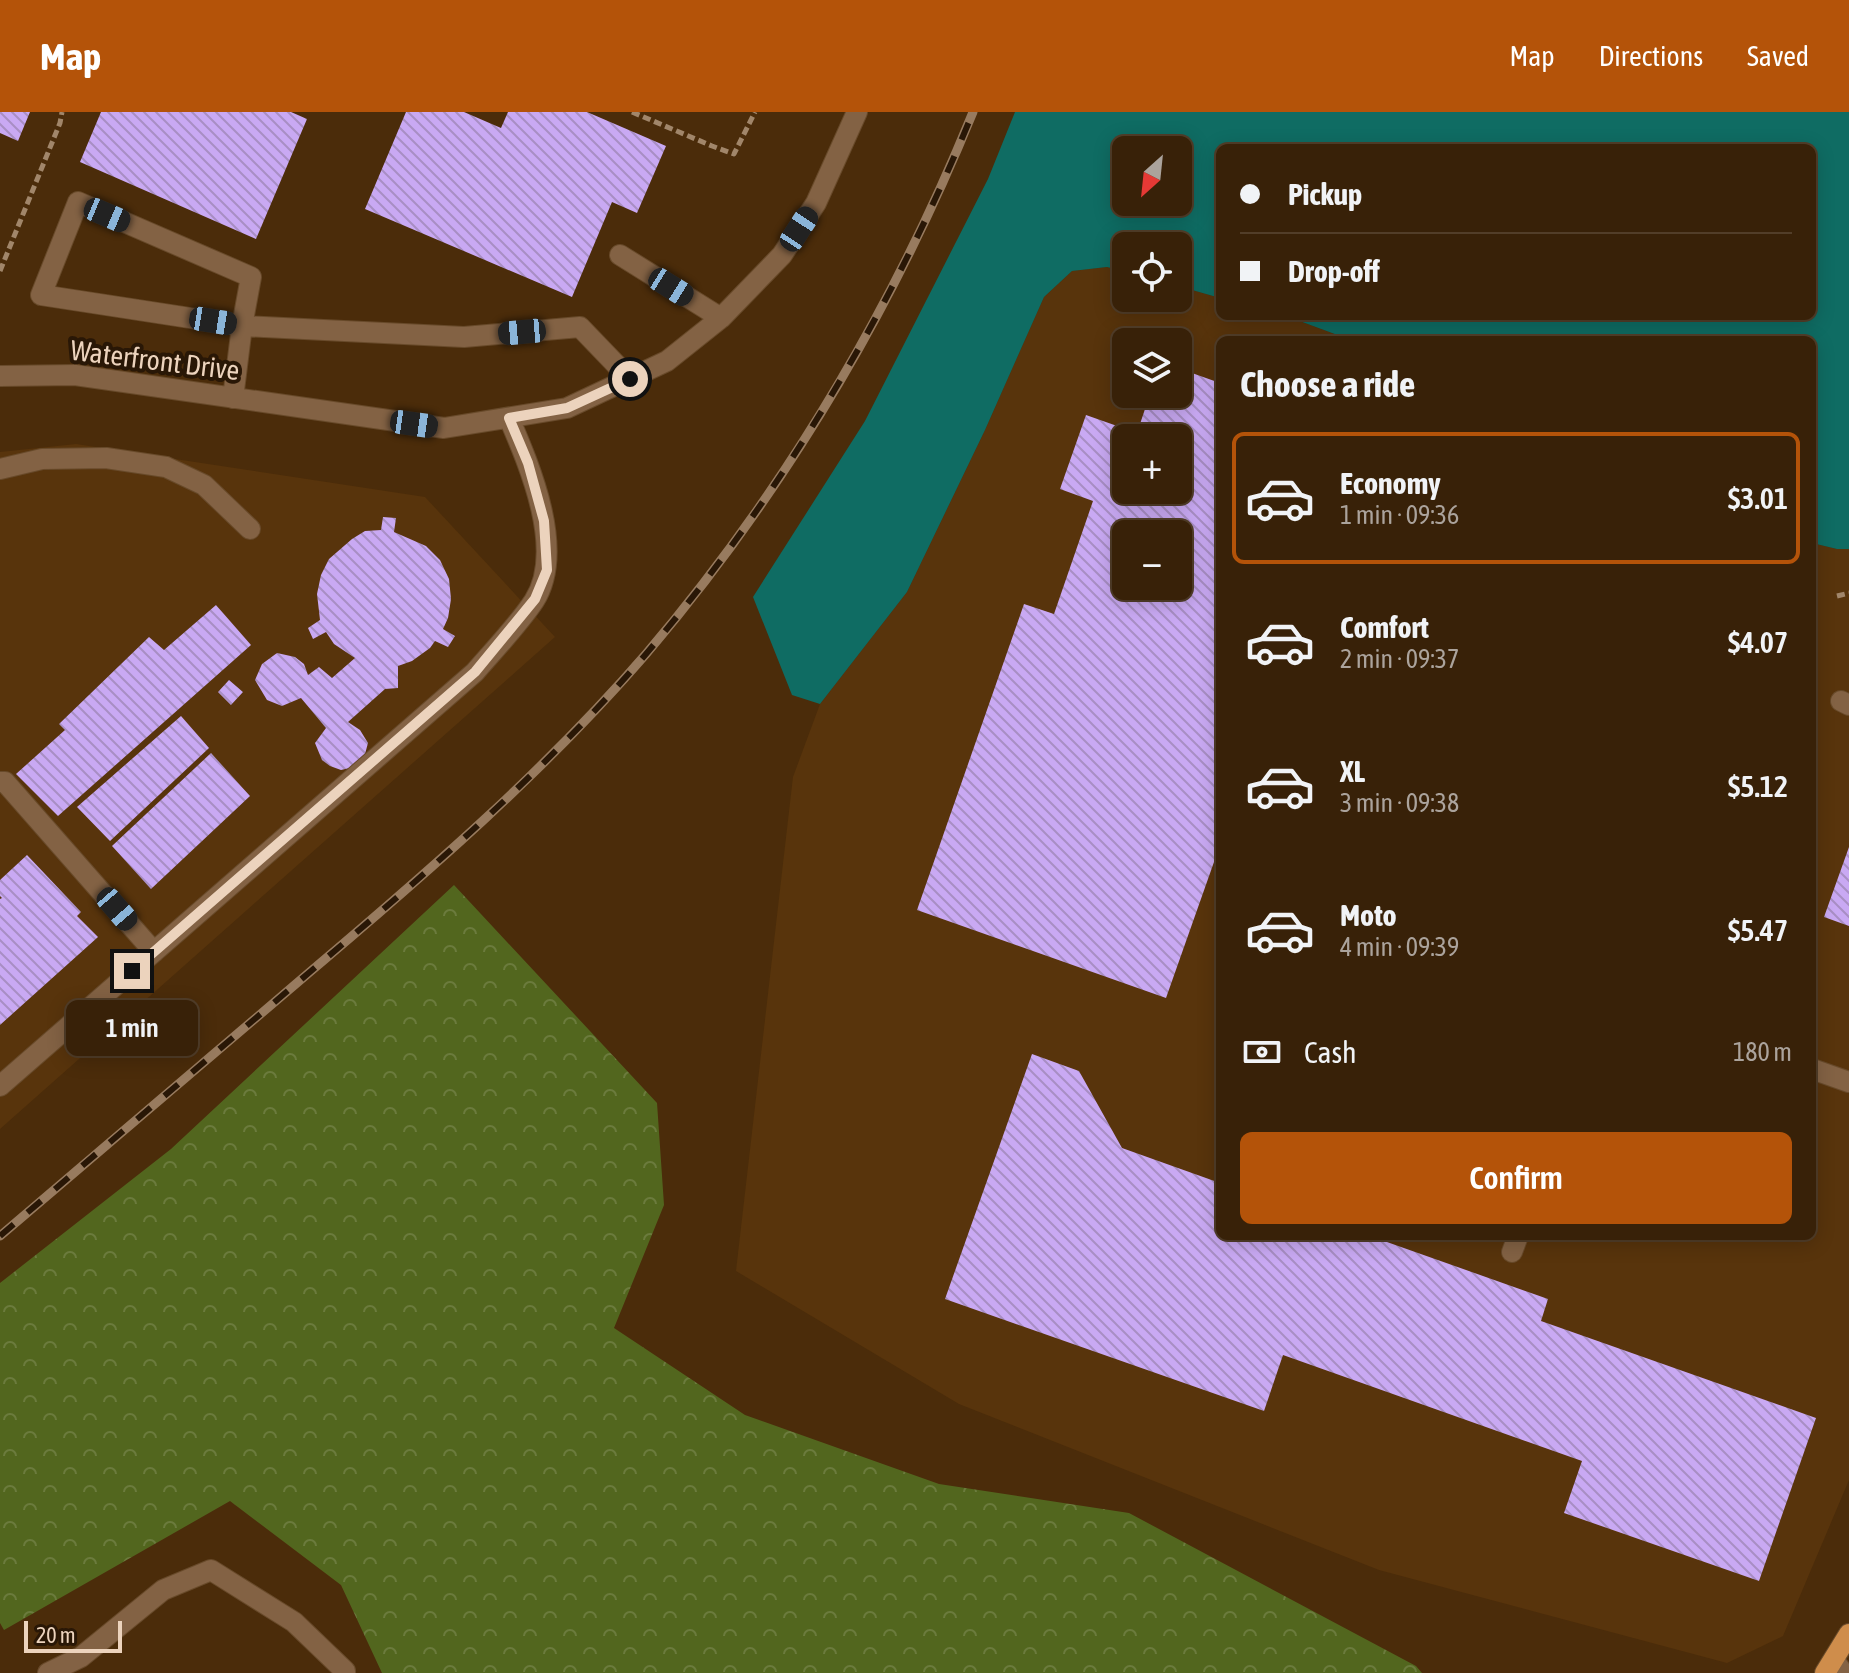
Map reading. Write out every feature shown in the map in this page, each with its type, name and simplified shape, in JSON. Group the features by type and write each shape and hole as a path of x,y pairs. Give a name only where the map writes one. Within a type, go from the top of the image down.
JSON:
{"main road":[{"path":"1834,1669 1849,1634"}],"street":[{"name":"Waterfront Drive","path":"0,376 75,375 444,428 567,408 667,361 721,318 782,255 816,203 857,112"},
{"path":"233,398 242,326 251,277 78,202 41,295 242,326 464,337 580,327 630,379"},
{"path":"620,255 721,318"},
{"path":"0,1086 475,672 535,599 547,570 544,521 528,463 509,418"},
{"path":"0,469 42,459 106,458 166,467 204,485 250,529"},
{"path":"0,782 5,782 154,952"},
{"path":"1816,1070 1849,1082"},
{"path":"48,1673 81,1657 163,1590 211,1570 294,1622 345,1673"}],"path":[{"path":"0,271 62,112"},
{"path":"632,112 734,154 755,112"},
{"path":"1837,596 1849,593"}],"shaded area":[{"path":"1112,268 1112,312 1192,312 1192,290 1216,297 1216,320 1297,320 1340,336 1216,336 1216,1240 1816,1240 1816,544 1849,549 1849,1480 1783,1636 1727,1663 1379,1570 959,1404 736,1271 793,777 820,704 907,592 985,430 1044,297 1072,271"},
{"path":"76,444 425,497 555,637 0,1129 0,452"}],"green space":[{"path":"454,885 657,1103 664,1205 614,1328 745,1415 939,1484 1129,1513 1416,1666 1422,1673 382,1673 341,1585 230,1501 4,1630 0,1623 0,1283 171,1149"}],"water":[{"path":"1015,112 1849,112 1849,549 1816,544 1816,336 1340,336 1297,320 1816,320 1816,144 1216,144 1216,297 1192,290 1192,232 1112,232 1112,268 1072,271 1044,297 985,430 907,592 820,704 792,695 753,597 865,421 988,179"}],"building":[{"path":"0,112 30,112 18,141 0,133"},
{"path":"101,112 291,112 307,119 256,239 80,162"},
{"path":"406,112 464,112 501,128 508,112 587,112 666,146 637,213 612,202 572,297 365,209"},
{"path":"1192,373 1216,382 1216,856 1166,998 917,910 1024,604 1054,614 1093,501 1060,489 1086,415 1112,424 1112,504 1192,504 1192,424 1140,424 1145,408 1192,408"},
{"path":"383,517 396,518 394,532 426,546 440,560 449,579 451,599 443,629 455,636 448,647 435,641 412,661 398,666 398,688 385,689 348,722 360,730 368,743 365,754 354,767 341,770 322,760 315,743 326,728 301,698 282,706 267,700 255,680 262,664 277,653 295,657 304,664 308,675 319,667 332,678 355,658 334,644 326,632 313,639 308,628 320,620 317,594 329,559 365,531 381,530"},
{"path":"216,605 251,645 58,816 16,774 65,730 59,724 149,637 164,650"},
{"path":"229,680 243,692 231,705 218,692"},
{"path":"181,716 209,748 110,841 77,807"},
{"path":"211,753 250,796 151,889 112,846"},
{"path":"1849,847 1849,926 1824,917"},
{"path":"27,855 81,912 77,916 98,937 0,1025 0,880"},
{"path":"1032,1054 1079,1071 1122,1148 1216,1182 1216,1240 1381,1240 1548,1299 1541,1321 1816,1418 1759,1581 1564,1513 1582,1461 1283,1355 1264,1411 945,1299"}],"railway":[{"path":"0,1236 442,858 568,739 646,654 744,529 831,396 907,257 973,112"}],"route":[{"path":"132,971 475,672 535,599 547,570 544,521 528,463 509,418 567,408 630,379"}]}
